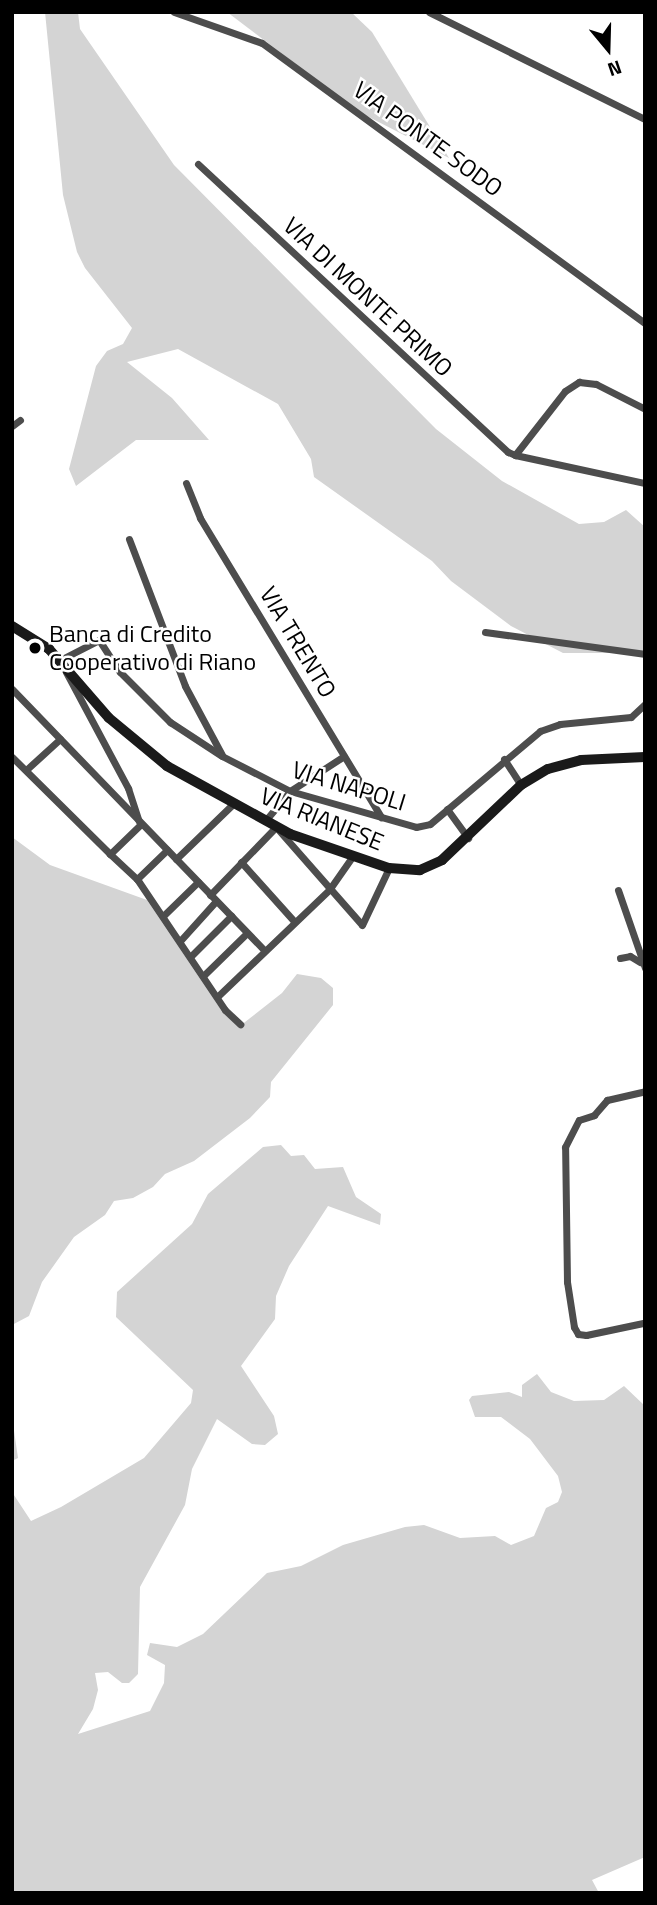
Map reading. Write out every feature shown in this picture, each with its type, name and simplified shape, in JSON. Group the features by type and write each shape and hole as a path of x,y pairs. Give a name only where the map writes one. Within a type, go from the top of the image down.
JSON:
{"main road":[{"name":"VIA RIANESE","path":"12,626 40,642 61,661 97,706 149,753 271,824 352,857 389,868 425,869 468,839 521,785 568,762 645,757"}],"street":[{"name":"VIA PONTE SODO","path":"174,12 262,43 645,323"},
{"path":"429,12 645,119"},
{"name":"VIA DI MONTE PRIMO","path":"198,164 495,443 514,455 645,483"},
{"path":"514,455 565,391 579,382 596,384 645,409"},
{"path":"12,426 20,420"},
{"name":"VIA TRENTO","path":"186,483 200,518 382,818"},
{"path":"129,540 185,686 222,756"},
{"path":"485,632 645,654"},
{"name":"VIA NAPOLI","path":"61,661 99,640 120,671 170,722 222,756 289,791 421,827 546,728 631,717 645,704"},
{"path":"61,661 128,788 140,825"},
{"path":"12,689 140,825 264,950"},
{"path":"26,770 60,739"},
{"path":"180,941 271,824 289,791 344,756"},
{"path":"12,757 137,879 240,1024"},
{"path":"504,760 521,785"},
{"path":"176,859 233,804"},
{"path":"447,809 468,839"},
{"path":"271,824 362,925 389,868"},
{"path":"110,854 140,825"},
{"path":"137,879 167,850"},
{"path":"218,996 329,890 352,857"},
{"path":"242,862 295,921"},
{"path":"163,916 198,882"},
{"path":"618,890 644,967"},
{"path":"191,956 231,916"},
{"path":"204,975 247,933"},
{"path":"620,958 630,956 644,967"},
{"path":"643,1323 586,1335 574,1327 567,1282 565,1147 579,1120 594,1115 607,1100 645,1091"}],"shaded area":[{"path":"45,12 78,12 80,29 174,165 436,429 502,481 579,524 604,522 626,510 645,527 645,653 563,653 511,626 451,581 432,561 314,477 311,459 278,404 178,349 127,362 172,398 209,440 136,440 76,486 69,469 96,366 107,351 123,344 132,328 85,268 77,252 63,195"},
{"path":"227,12 351,12 372,32 449,158 359,112"},
{"path":"12,837 50,865 147,900 217,1004 240,1026 282,993 297,974 321,978 333,988 333,1005 271,1082 270,1097 250,1118 194,1161 165,1174 153,1187 133,1198 114,1201 105,1215 74,1237 42,1282 29,1316 12,1325"},
{"path":"281,1145 291,1156 304,1155 315,1169 343,1167 356,1197 381,1214 380,1225 328,1206 289,1266 276,1296 275,1319 241,1366 274,1416 278,1434 265,1445 252,1444 217,1419 192,1469 185,1505 140,1587 138,1674 129,1683 122,1683 108,1672 95,1673 98,1690 93,1709 78,1734 150,1711 164,1683 165,1665 147,1655 150,1643 177,1647 203,1634 267,1573 301,1566 343,1545 405,1527 424,1525 460,1538 495,1536 511,1545 534,1536 546,1508 558,1502 562,1492 558,1476 530,1439 501,1417 475,1417 469,1400 472,1396 509,1392 522,1397 522,1385 537,1374 551,1392 574,1401 604,1400 624,1386 645,1406 645,1857 592,1880 599,1893 12,1893 12,1492 31,1521 61,1507 144,1458 191,1403 193,1390 116,1317 117,1292 192,1224 208,1194 263,1147"},
{"path":"12,1417 18,1458 12,1461"}],"place":[{"name":"Banca di Credito Cooperativo di Riano","path":"35,648"}]}
